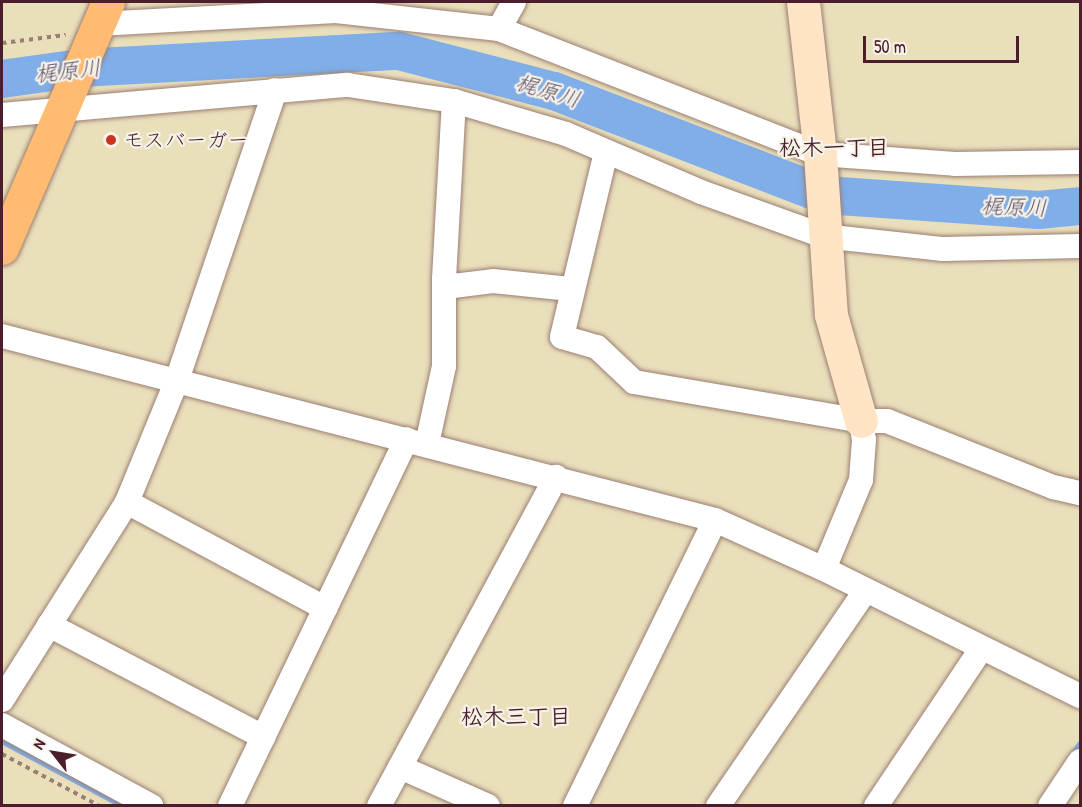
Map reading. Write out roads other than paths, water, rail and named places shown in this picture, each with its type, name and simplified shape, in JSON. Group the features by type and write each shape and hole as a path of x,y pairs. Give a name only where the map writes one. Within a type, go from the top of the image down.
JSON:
{"main road":[{"path":"2,248 97,25"}],"street":[{"path":"499,29 514,2"},
{"path":"803,2 820,154 823,236 831,315 861,421 864,440 861,480 824,569"},
{"path":"97,25 259,7 336,11 499,29 820,154 955,164 1080,162"},
{"path":"2,115 61,106 348,85 454,101 566,134 766,218 823,236 943,249 1080,246"},
{"path":"2,700 127,502 177,380 275,90"},
{"path":"230,806 325,608 417,441 444,366 445,287 454,101"},
{"path":"606,152 571,289 571,307 562,337 597,347 634,382 861,421 887,422 915,430 1053,488 1080,493"},
{"path":"445,287 493,281 571,289"},
{"path":"2,336 417,441 715,520 824,569 981,649 1080,696"},
{"path":"379,806 556,477"},
{"path":"127,502 325,608"},
{"path":"575,806 715,520"},
{"path":"718,806 865,591"},
{"path":"49,625 263,737"},
{"path":"876,806 981,649"},
{"path":"2,725 151,806"},
{"path":"1050,806 1080,761"},
{"path":"400,767 488,806"}],"waterway":[{"name":"梶原川","path":"2,79 80,68 399,51 554,91 825,195 1038,210 1080,206"},
{"path":"2,741 123,806"},
{"path":"1072,756 1080,744"}],"place":[{"name":"モスバーガー","path":"111,140"}],"district":[{"name":"松木一丁目","path":"834,148"},
{"name":"松木三丁目","path":"516,717"}]}
